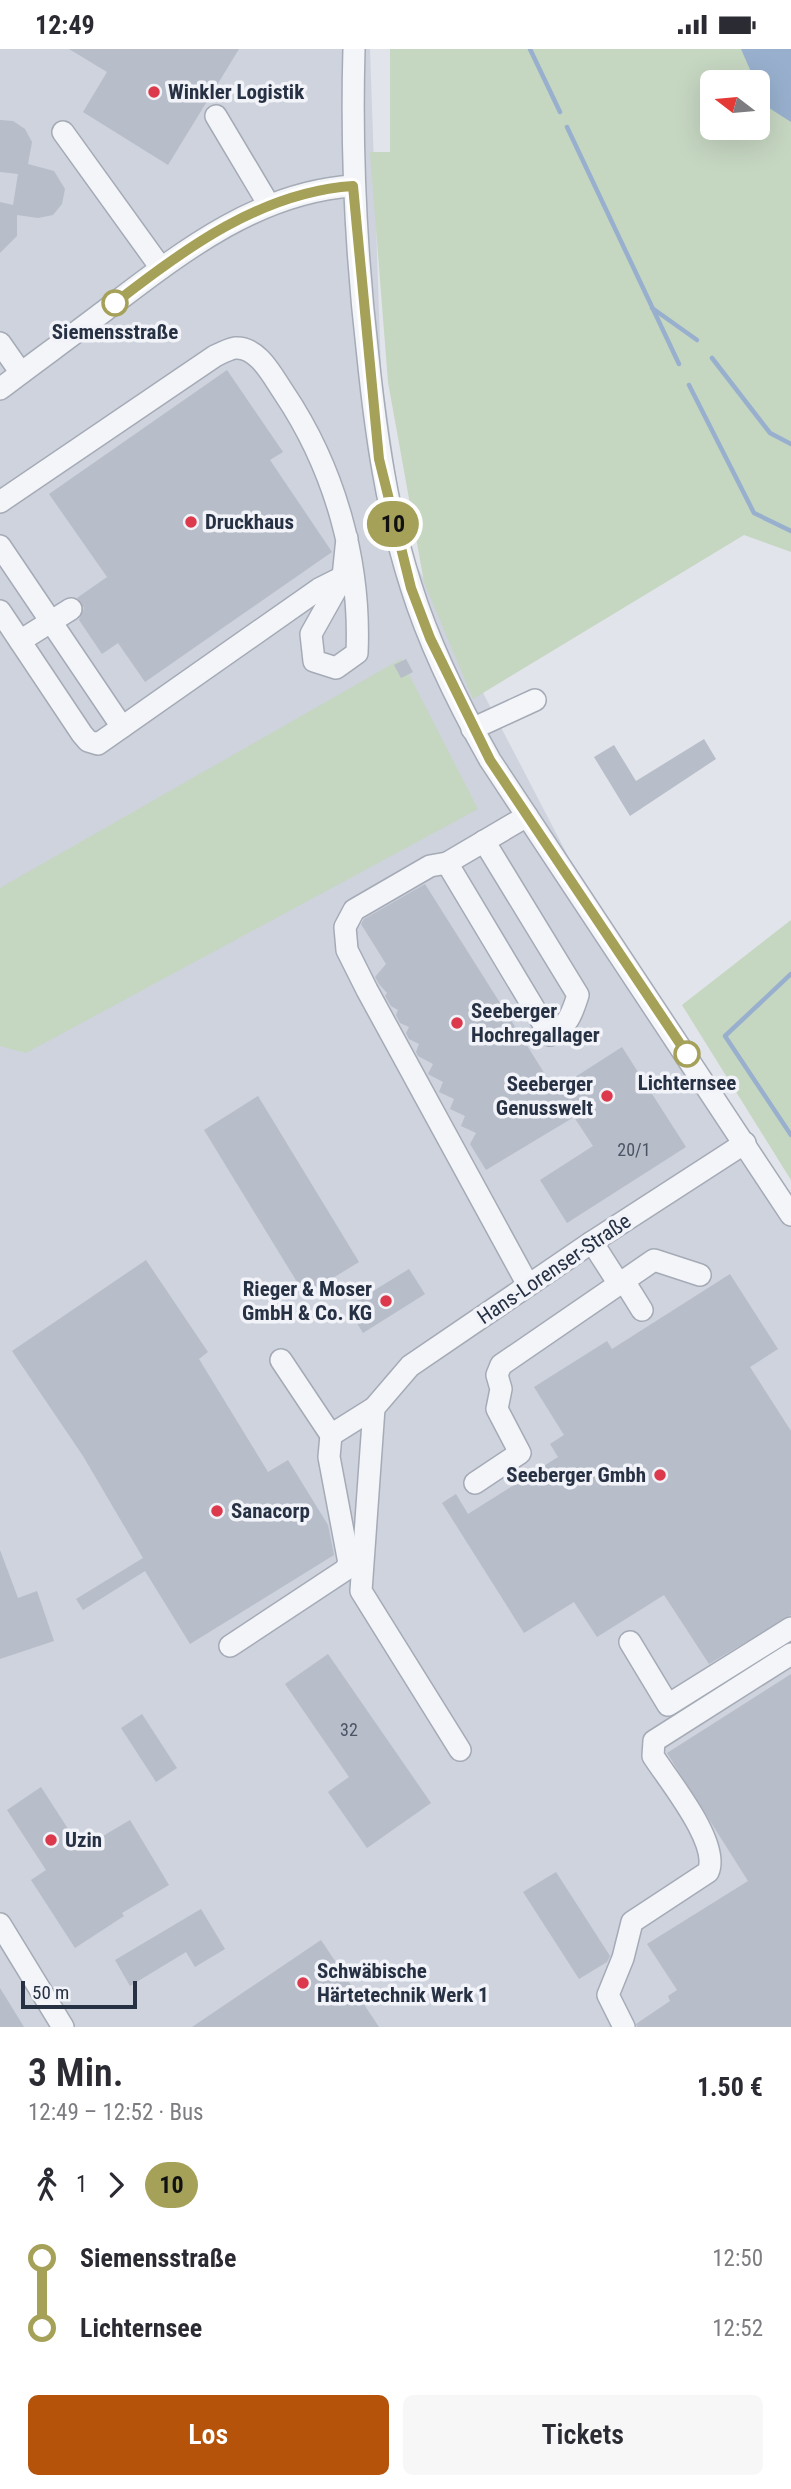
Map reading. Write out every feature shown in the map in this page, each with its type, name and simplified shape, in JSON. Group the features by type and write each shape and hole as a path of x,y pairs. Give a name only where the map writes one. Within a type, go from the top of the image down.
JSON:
{"street":[{"path":"354,49 353,186 362,306 381,470 411,588 430,638 472,729 791,1215"},
{"path":"216,116 269,205"},
{"path":"63,132 161,268"},
{"path":"0,389 161,268 217,230 269,205 328,188 353,186"},
{"path":"0,343 21,373"},
{"path":"0,502 215,356 236,348 251,352 267,368 297,413 327,468 346,537 358,625 357,653 336,668 314,661 311,634 344,577 346,537"},
{"path":"0,545 122,727"},
{"path":"0,611 88,741 98,744 319,589 344,577"},
{"path":"20,641 71,609"},
{"path":"472,729 535,699"},
{"path":"527,816 447,863 430,866 355,910 345,927 346,950 528,1286"},
{"path":"447,863 550,1035 562,1029 570,1018 578,995 484,841"},
{"name":"Hans-Lorenser-Straße","path":"331,1435 374,1408 410,1366 592,1242 745,1143"},
{"path":"592,1242 642,1310"},
{"path":"475,1483 520,1453 497,1409 501,1389 497,1375 501,1365 654,1261 700,1275"},
{"path":"230,1646 345,1570 349,1563 329,1457 331,1435 281,1360"},
{"path":"374,1408 361,1591 460,1750"},
{"path":"630,1641 668,1705 791,1628"},
{"path":"624,2027 608,1994 623,1958 632,1922 708,1872 712,1863 707,1840 653,1756 654,1741 791,1654"},
{"path":"0,1924 63,2027"}],"shaded area":[{"path":"0,49 370,49 381,371 406,545 568,856 791,1197 791,2027 0,2027"}],"green space":[{"path":"390,49 791,49 791,552 744,535 473,699 424,582 388,382 370,152 390,152"},
{"path":"401,659 478,809 26,1053 0,1046 0,888"},
{"name":"Lichternsee","path":"791,920 791,1180 682,1005"}],"water":[{"path":"741,49 791,49 791,122 770,109 770,70 750,70"}],"building":[{"name":"Winkler Logistik","path":"69,49 239,49 168,165 83,112 107,72"},
{"path":"0,120 13,121 25,129 32,142 28,164 54,171 65,189 62,204 53,215 38,218 17,215 17,236 0,253 0,202 13,205 18,174 0,172"},
{"name":"Druckhaus","path":"227,370 283,452 270,460 332,552 145,682 118,643 102,654 79,620 84,608 77,598 107,577 49,494"},
{"path":"406,659 413,672 401,678 394,665"},
{"path":"704,739 716,759 630,816 594,757 614,745 636,781"},
{"name":"Seeberger Hochregallager","path":"425,884 555,1090 622,1047 686,1147 567,1223 540,1180 593,1146 574,1117 486,1170 470,1144 476,1133 461,1126 465,1116 450,1109 454,1099 439,1092 443,1082 428,1074 433,1064 418,1056 416,1052 419,1044 409,1039 406,1033 409,1027 400,1023 396,1015 398,1010 391,1006 385,996 387,993 375,977 386,964 361,924 364,919"},
{"path":"258,1096 359,1262 305,1295 204,1130"},
{"name":"Sanacorp","path":"146,1260 208,1352 199,1359 268,1472 288,1460 328,1525 334,1555 190,1644 145,1571 83,1610 76,1599 143,1558 83,1456 12,1351"},
{"name":"Rieger & Moser GmbH & Co. KG","path":"409,1269 425,1294 363,1333 347,1307"},
{"name":"Seeberger Gmbh","path":"730,1274 778,1349 750,1367 791,1431 791,1615 709,1664 664,1595 597,1637 574,1602 524,1633 442,1503 456,1494 468,1514 558,1457 550,1444 564,1435 534,1387 607,1341 612,1349"},
{"path":"0,1550 18,1598 37,1591 54,1641 0,1659"},
{"path":"328,1654 431,1803 367,1848 328,1792 349,1777 285,1684"},
{"path":"791,1674 791,2027 637,2027 636,2024 670,2001 668,1996 677,1990 647,1944 748,1881 667,1753"},
{"path":"142,1714 177,1768 156,1782 121,1728"},
{"name":"Uzin","path":"41,1787 81,1849 130,1820 169,1885 122,1913 124,1916 75,1948 31,1880 46,1870 7,1810"},
{"path":"556,1872 610,1956 607,1962 579,1979 523,1892"},
{"path":"201,1909 225,1949 195,1967 186,1952 130,1986 115,1960"},
{"name":"Schwäbische Härtetechnik Werk 1","path":"321,1940 379,2027 192,2027"},
{"path":"0,1988 24,2027 0,2027"}],"waterway":[{"path":"530,49 560,112"},
{"path":"567,127 679,364"},
{"path":"652,308 697,340"},
{"path":"712,358 770,433 791,444"},
{"path":"689,385 754,513 791,531"},
{"path":"791,974 725,1036 791,1135"}],"bus line":[{"name":"10","path":"115,303 217,230 269,205 328,188 353,186 362,306 379,459 411,588 430,638 453,691 490,760 687,1054"}],"place":[{"name":"Winkler Logistik","path":"154,92"},
{"name":"Siemensstraße","path":"115,303"},
{"name":"Druckhaus","path":"191,522"},
{"name":"Seeberger Hochregallager","path":"457,1023"},
{"name":"Lichternsee","path":"687,1054"},
{"name":"Seeberger Genusswelt","path":"607,1096"},
{"name":"Rieger & Moser GmbH & Co. KG","path":"386,1301"},
{"name":"Seeberger Gmbh","path":"660,1475"},
{"name":"Sanacorp","path":"217,1511"},
{"name":"Uzin","path":"51,1840"},
{"name":"Schwäbische Härtetechnik Werk 1","path":"303,1983"}]}
